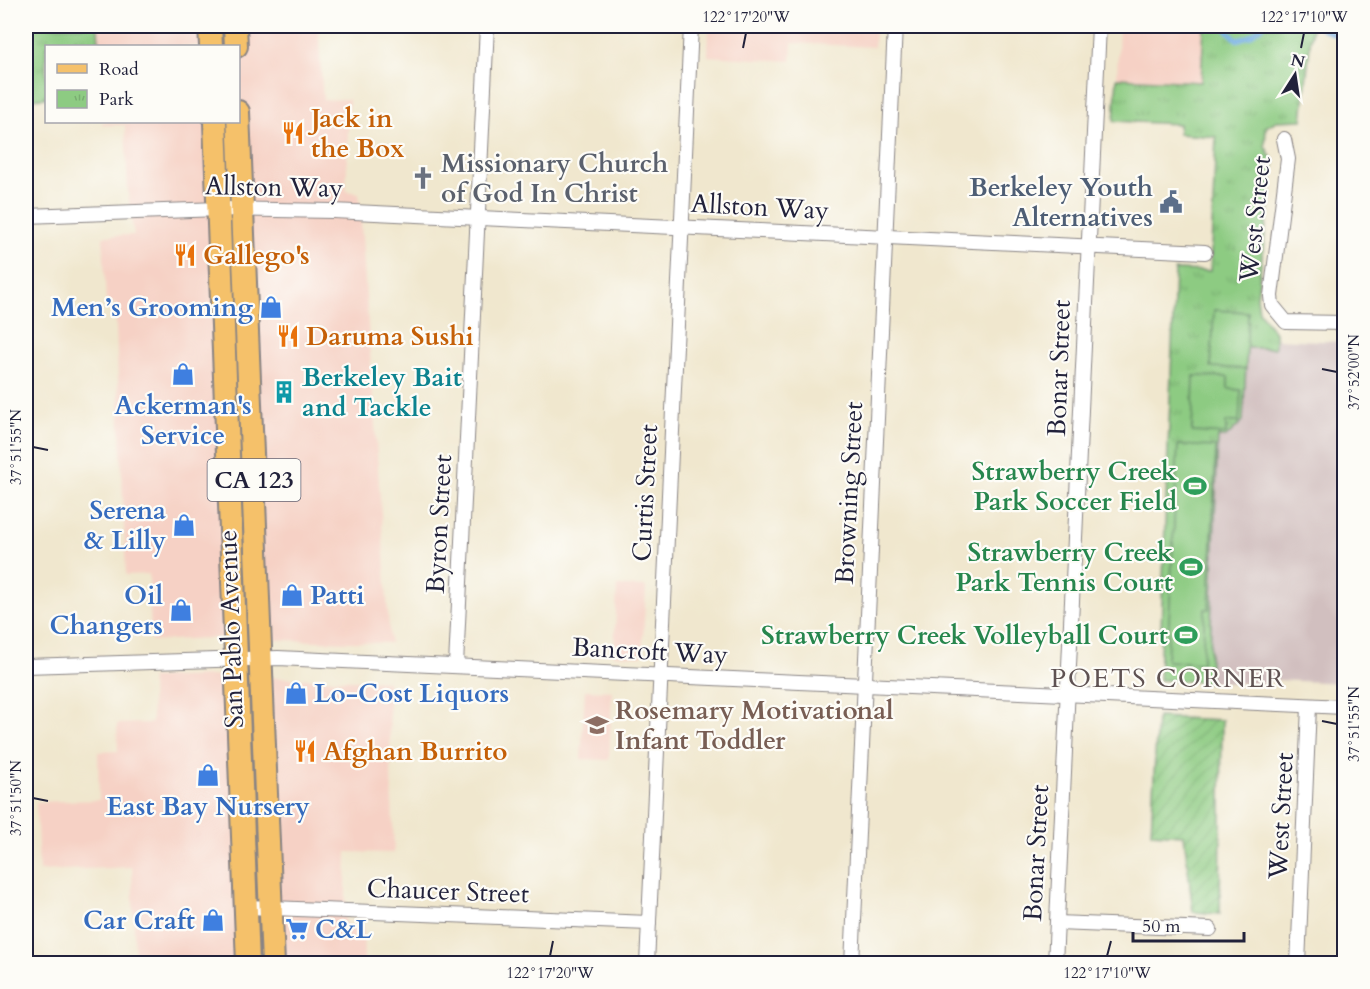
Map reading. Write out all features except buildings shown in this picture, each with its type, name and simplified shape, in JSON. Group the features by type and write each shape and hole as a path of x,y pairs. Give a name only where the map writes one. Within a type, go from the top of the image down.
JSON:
{"main road":[{"path":"210,26 211,45"},
{"path":"235,26 236,45"},
{"name":"San Pablo Avenue","path":"215,123 248,963"},
{"name":"San Pablo Avenue","path":"238,123 273,963"}],"street":[{"name":"Byron Street","path":"456,665 487,26"},
{"name":"Curtis Street","path":"647,963 691,26"},
{"name":"Browning Street","path":"852,963 896,26"},
{"name":"Bonar Street","path":"1055,963 1099,26"},
{"name":"West Street","path":"1284,139 1288,159 1272,280 1272,305 1286,322 1344,323"},
{"name":"Allston Way","path":"26,216 242,209 1205,252"},
{"name":"Bancroft Way","path":"26,666 261,658 456,665 1344,707"},
{"name":"West Street","path":"1298,963 1309,706"},
{"name":"Chaucer Street","path":"246,907 649,923"},
{"path":"1057,923 1210,929"}],"shaded area":[{"path":"98,26 318,26 323,100 349,99 346,191 359,193 390,643 210,638 151,641 149,574 126,575 115,303 106,303 103,236 134,235 128,193 125,125 103,125 102,123 240,123 240,45 99,45"},
{"path":"709,26 875,26 874,47 792,43 791,61 708,56"},
{"path":"1119,26 1204,26 1201,82 1117,78"},
{"path":"1275,339 1344,342 1344,683 1276,680 1263,684 1209,682 1218,436 1243,420 1247,348 1275,348"},
{"path":"617,586 646,587 642,656 614,655"},
{"path":"213,676 388,681 394,853 347,852 345,925 363,926 364,963 135,963 132,867 39,871 36,802 99,800 98,752 118,751 117,724 152,723 151,678"},
{"name":"Rosemary Motivational Infant Toddler","path":"585,690 612,691 609,760 581,759"}],"green space":[{"path":"26,26 98,26 99,45 45,45 45,98 26,99"},
{"path":"1204,26 1312,26 1302,120 1276,121 1266,127 1265,146 1274,162 1257,297 1259,311 1275,333 1275,348 1247,348 1243,421 1226,437 1218,437 1209,682 1159,680 1175,270 1210,271 1216,137 1179,134 1179,124 1114,121 1117,78 1201,82"},
{"path":"1214,310 1248,312 1246,369 1211,367"},
{"path":"1194,376 1228,377 1228,389 1241,390 1239,422 1226,422 1226,434 1192,432"},
{"path":"1178,445 1216,447 1209,609 1205,609 1202,663 1167,661"},
{"path":"1157,717 1222,720 1220,914 1193,912 1184,835 1151,833"}],"waterway":[{"path":"1223,26 1237,40 1250,36 1263,26"},
{"path":"1319,27 1333,34 1344,35"}],"place":[{"name":"Jack in the Box","path":"293,133"},
{"name":"Missionary Church of God In Christ","path":"423,178"},
{"name":"Berkeley Youth Alternatives","path":"1171,202"},
{"name":"Gallego's","path":"185,255"},
{"name":"Men’s Grooming","path":"271,307"},
{"name":"Daruma Sushi","path":"288,336"},
{"name":"Ackerman's Service","path":"183,374"},
{"name":"Berkeley Bait and Tackle","path":"284,392"},
{"name":"Strawberry Creek Park Soccer Field","path":"1195,486"},
{"name":"Serena & Lilly","path":"184,525"},
{"name":"Strawberry Creek Park Tennis Court","path":"1191,567"},
{"name":"Patti","path":"292,595"},
{"name":"Oil Changers","path":"181,610"},
{"name":"Strawberry Creek Volleyball Court","path":"1186,635"},
{"name":"Lo-Cost Liquors","path":"296,693"},
{"name":"Rosemary Motivational Infant Toddler","path":"597,725"},
{"name":"Afghan Burrito","path":"305,751"},
{"name":"East Bay Nursery","path":"208,775"},
{"name":"Car Craft","path":"213,920"},
{"name":"C&L","path":"297,929"}],"district":[{"name":"POETS CORNER","path":"1168,678"}]}
